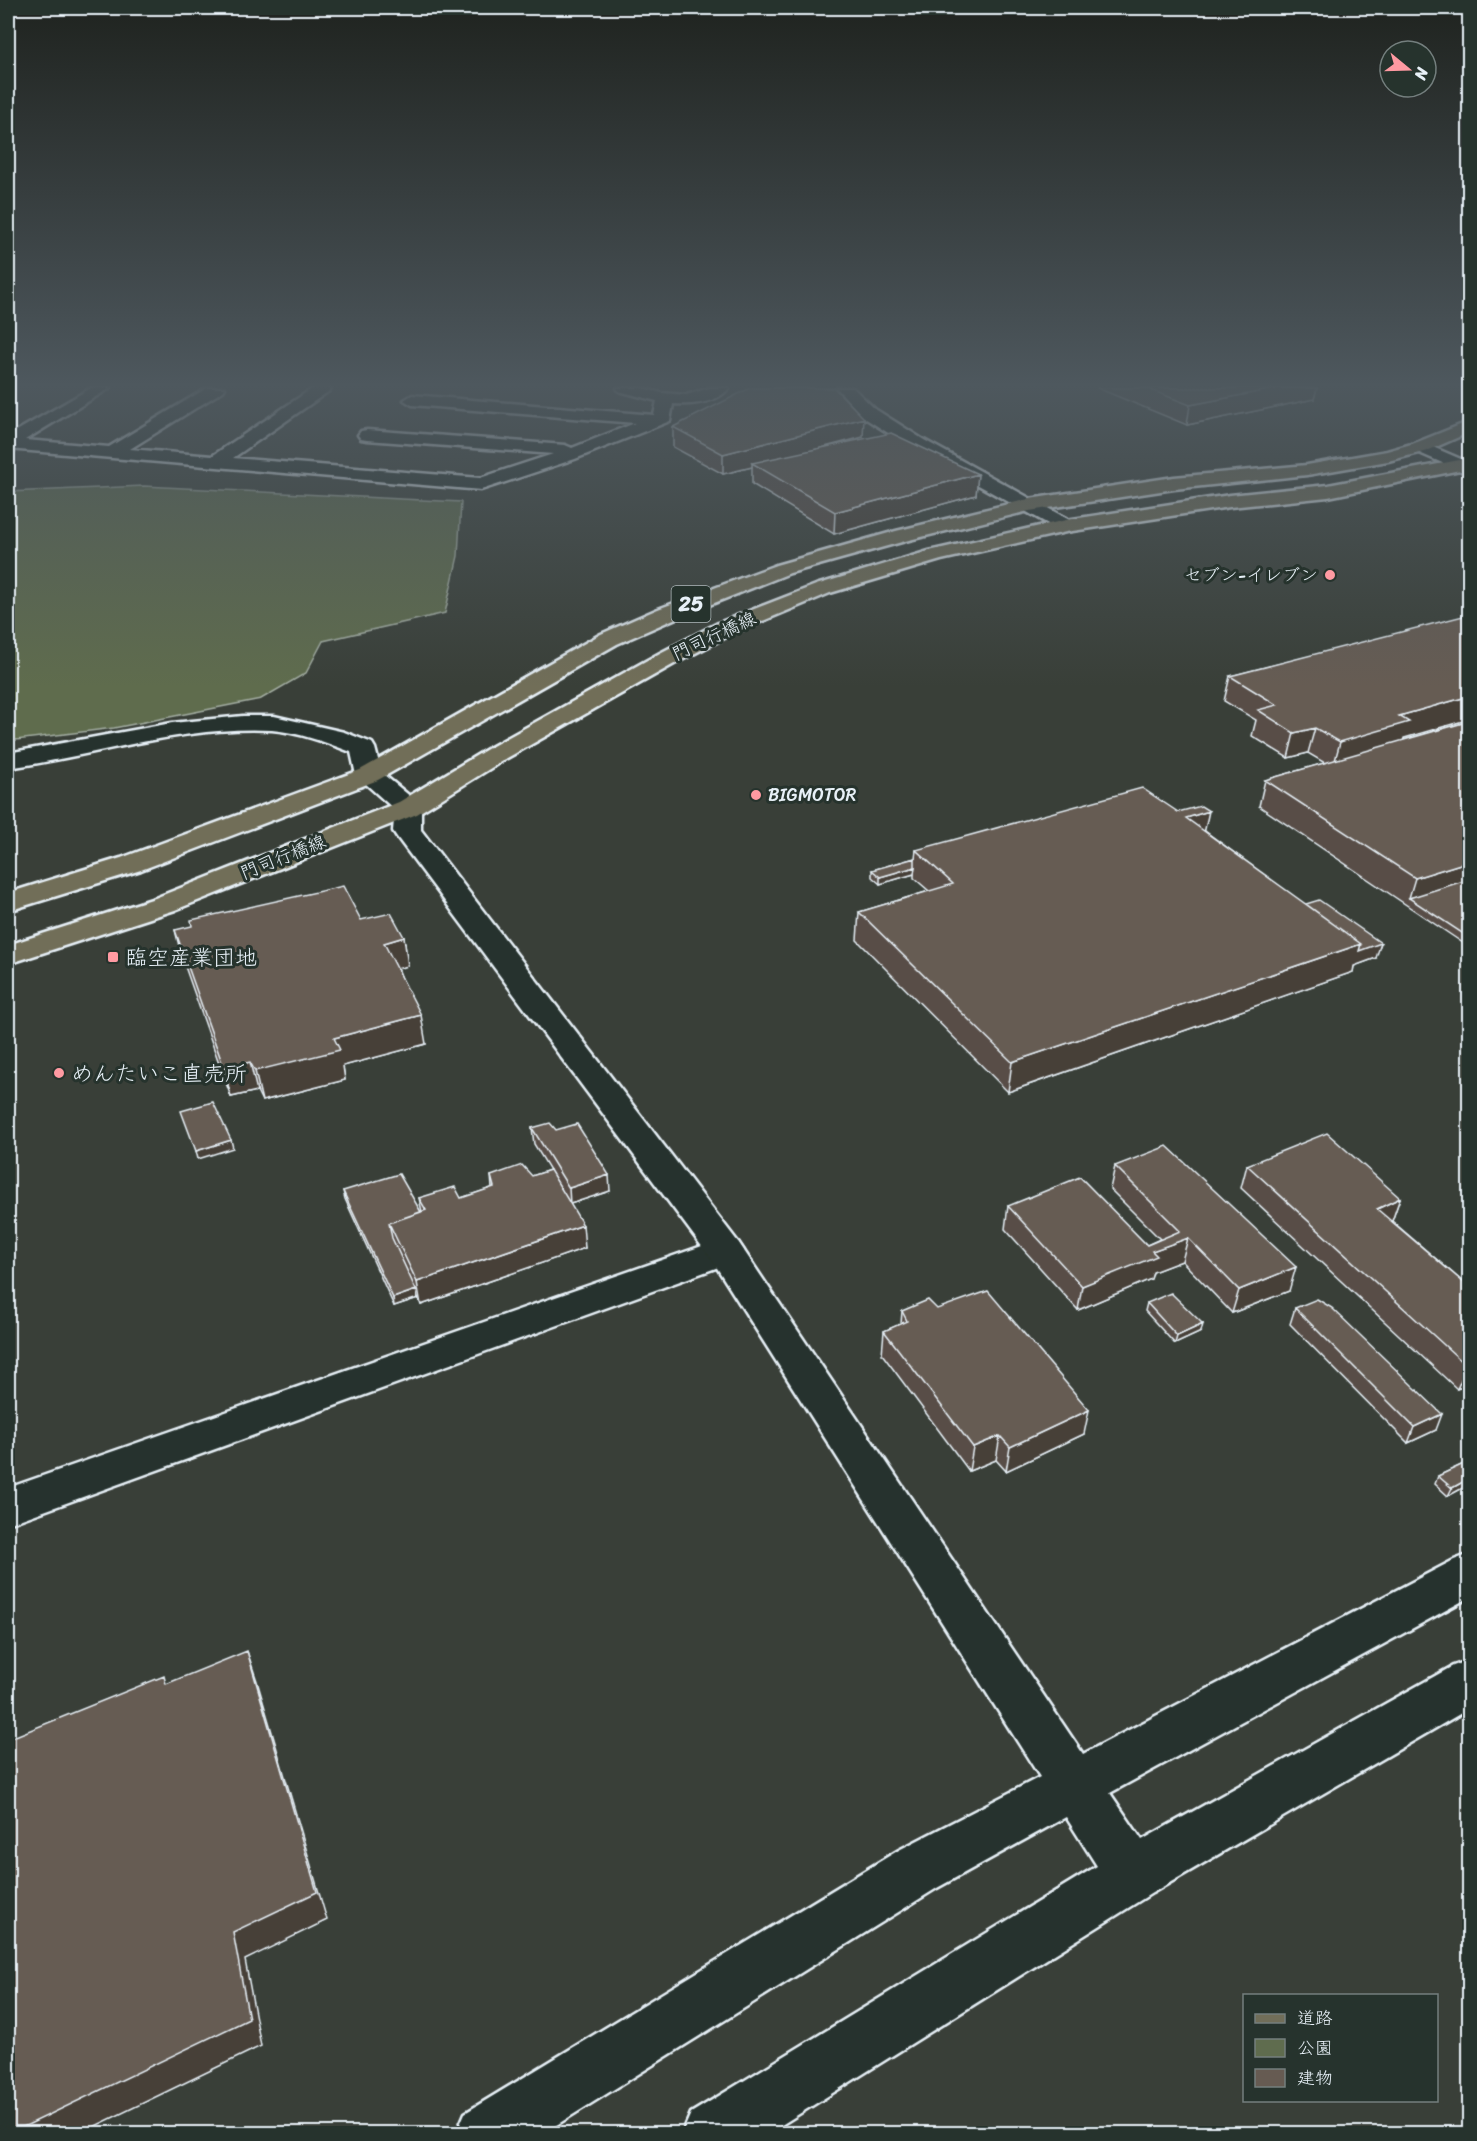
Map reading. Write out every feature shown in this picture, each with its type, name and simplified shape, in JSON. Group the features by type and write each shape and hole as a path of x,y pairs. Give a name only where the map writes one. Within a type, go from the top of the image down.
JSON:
{"main road":[{"name":"門司行橋線","path":"8,902 131,864 369,775 609,639 666,614 783,569 903,535 1029,505 1142,488"},
{"name":"門司行橋線","path":"8,955 165,904 408,808 518,742 668,658 726,628 835,585 936,555 1066,525 1230,501 1345,488"}],"street":[{"path":"998,488 1066,525"},
{"path":"8,761 172,730 243,723 274,723 335,737 363,748 369,775 408,808 407,831 725,1251 1133,1874"},
{"path":"8,1506 725,1251"},
{"path":"486,2133 918,1869 1470,1574"},
{"path":"712,2133 1133,1874 1470,1682"}],"green space":[{"path":"101,488 182,488 461,502 458,556 445,613 323,641 306,673 261,699 114,728 8,741 8,492"}],"building":[{"path":"794,488 926,488 835,512"},
{"path":"1470,616 1470,696 1399,716 1409,722 1340,742 1315,728 1294,733 1258,710 1277,705 1230,676"},
{"path":"1470,721 1470,861 1415,878 1265,780"},
{"path":"1142,788 1178,812 1201,806 1209,811 1186,818 1361,944 1012,1062 859,912 953,884 916,850"},
{"path":"915,858 915,867 880,877 872,870"},
{"path":"1470,879 1470,934 1465,935 1409,898"},
{"path":"343,886 361,920 391,913 404,937 384,943 421,1015 334,1038 340,1050 255,1071 250,1062 224,1068 175,930 192,926 191,920"},
{"path":"1319,900 1381,943 1359,951 1361,944 1306,904"},
{"path":"213,1102 231,1140 196,1151 181,1111"},
{"path":"550,1123 556,1130 577,1124 609,1175 569,1188 532,1128"},
{"path":"1327,1133 1400,1198 1377,1209 1470,1288 1470,1365 1467,1366 1247,1165"},
{"path":"1167,1146 1296,1267 1239,1290 1188,1238 1152,1251 1157,1256 1082,1286 1008,1206 1080,1177 1147,1245 1180,1231 1115,1166"},
{"path":"522,1165 532,1176 550,1170 583,1225 417,1282 389,1223 426,1210 419,1198 455,1187 461,1198 494,1187 491,1176"},
{"path":"399,1174 421,1212 389,1223 392,1238 416,1290 393,1298 343,1191"},
{"path":"988,1291 1089,1410 1010,1447 1000,1436 973,1447 884,1331 907,1321 902,1311 928,1300 937,1309"},
{"path":"1171,1293 1203,1324 1177,1336 1147,1303"},
{"path":"1317,1299 1332,1308 1442,1414 1414,1427 1295,1308"},
{"path":"1470,1461 1470,1478 1452,1488 1438,1476"},
{"path":"247,1651 317,1892 233,1932 249,2019 8,2133 8,1739 164,1676 166,1684"}],"place":[{"name":"セブン-イレブン","path":"1330,575"},
{"name":"BIGMOTOR","path":"756,795"},
{"name":"臨空産業団地","path":"113,957"},
{"name":"めんたいこ直売所","path":"59,1073"}]}
